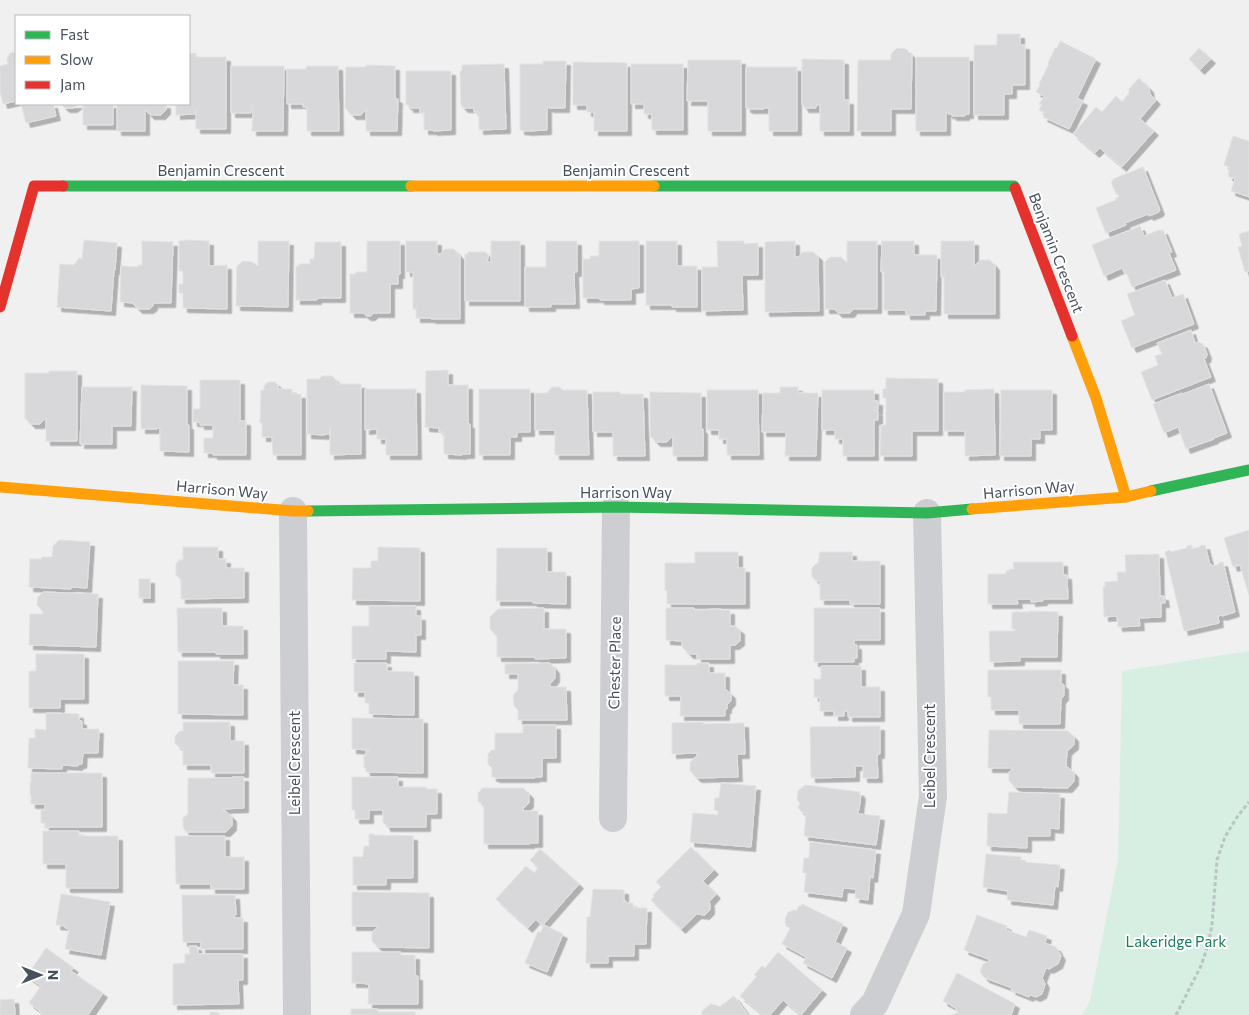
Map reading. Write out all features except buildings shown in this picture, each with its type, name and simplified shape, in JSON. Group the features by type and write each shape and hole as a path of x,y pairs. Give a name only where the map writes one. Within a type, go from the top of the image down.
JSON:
{"street":[{"name":"Benjamin Crescent","path":"0,307 34,186 1014,186 1096,398 1126,497"},
{"name":"Harrison Way","path":"0,487 293,511 616,508 926,513 1126,497 1249,470"},
{"name":"Chester Place","path":"613,818 616,508"},
{"name":"Leibel Crescent","path":"293,511 297,1015"},
{"name":"Leibel Crescent","path":"864,1015 874,1003 916,914 933,796 926,513"}],"path":[{"path":"1176,1015 1201,966 1208,945 1212,925 1217,860 1225,837 1249,802"}],"green space":[{"name":"Lakeridge Park","path":"1249,651 1249,1015 1082,1015 1090,1001 1118,859 1122,671"}],"traffic: fast":[{"path":"63,186 411,186"},
{"path":"654,186 1014,186 1015,188"},
{"path":"1151,491 1249,470"},
{"path":"308,511 616,507 927,513 972,509"}],"traffic: slow":[{"path":"411,186 654,186"},
{"path":"1072,336 1096,398 1126,497"},
{"path":"0,487 308,511"},
{"path":"972,509 1126,497 1151,491"}],"traffic: jam":[{"path":"0,307 34,186 63,186"},
{"path":"1015,188 1072,336"}]}
